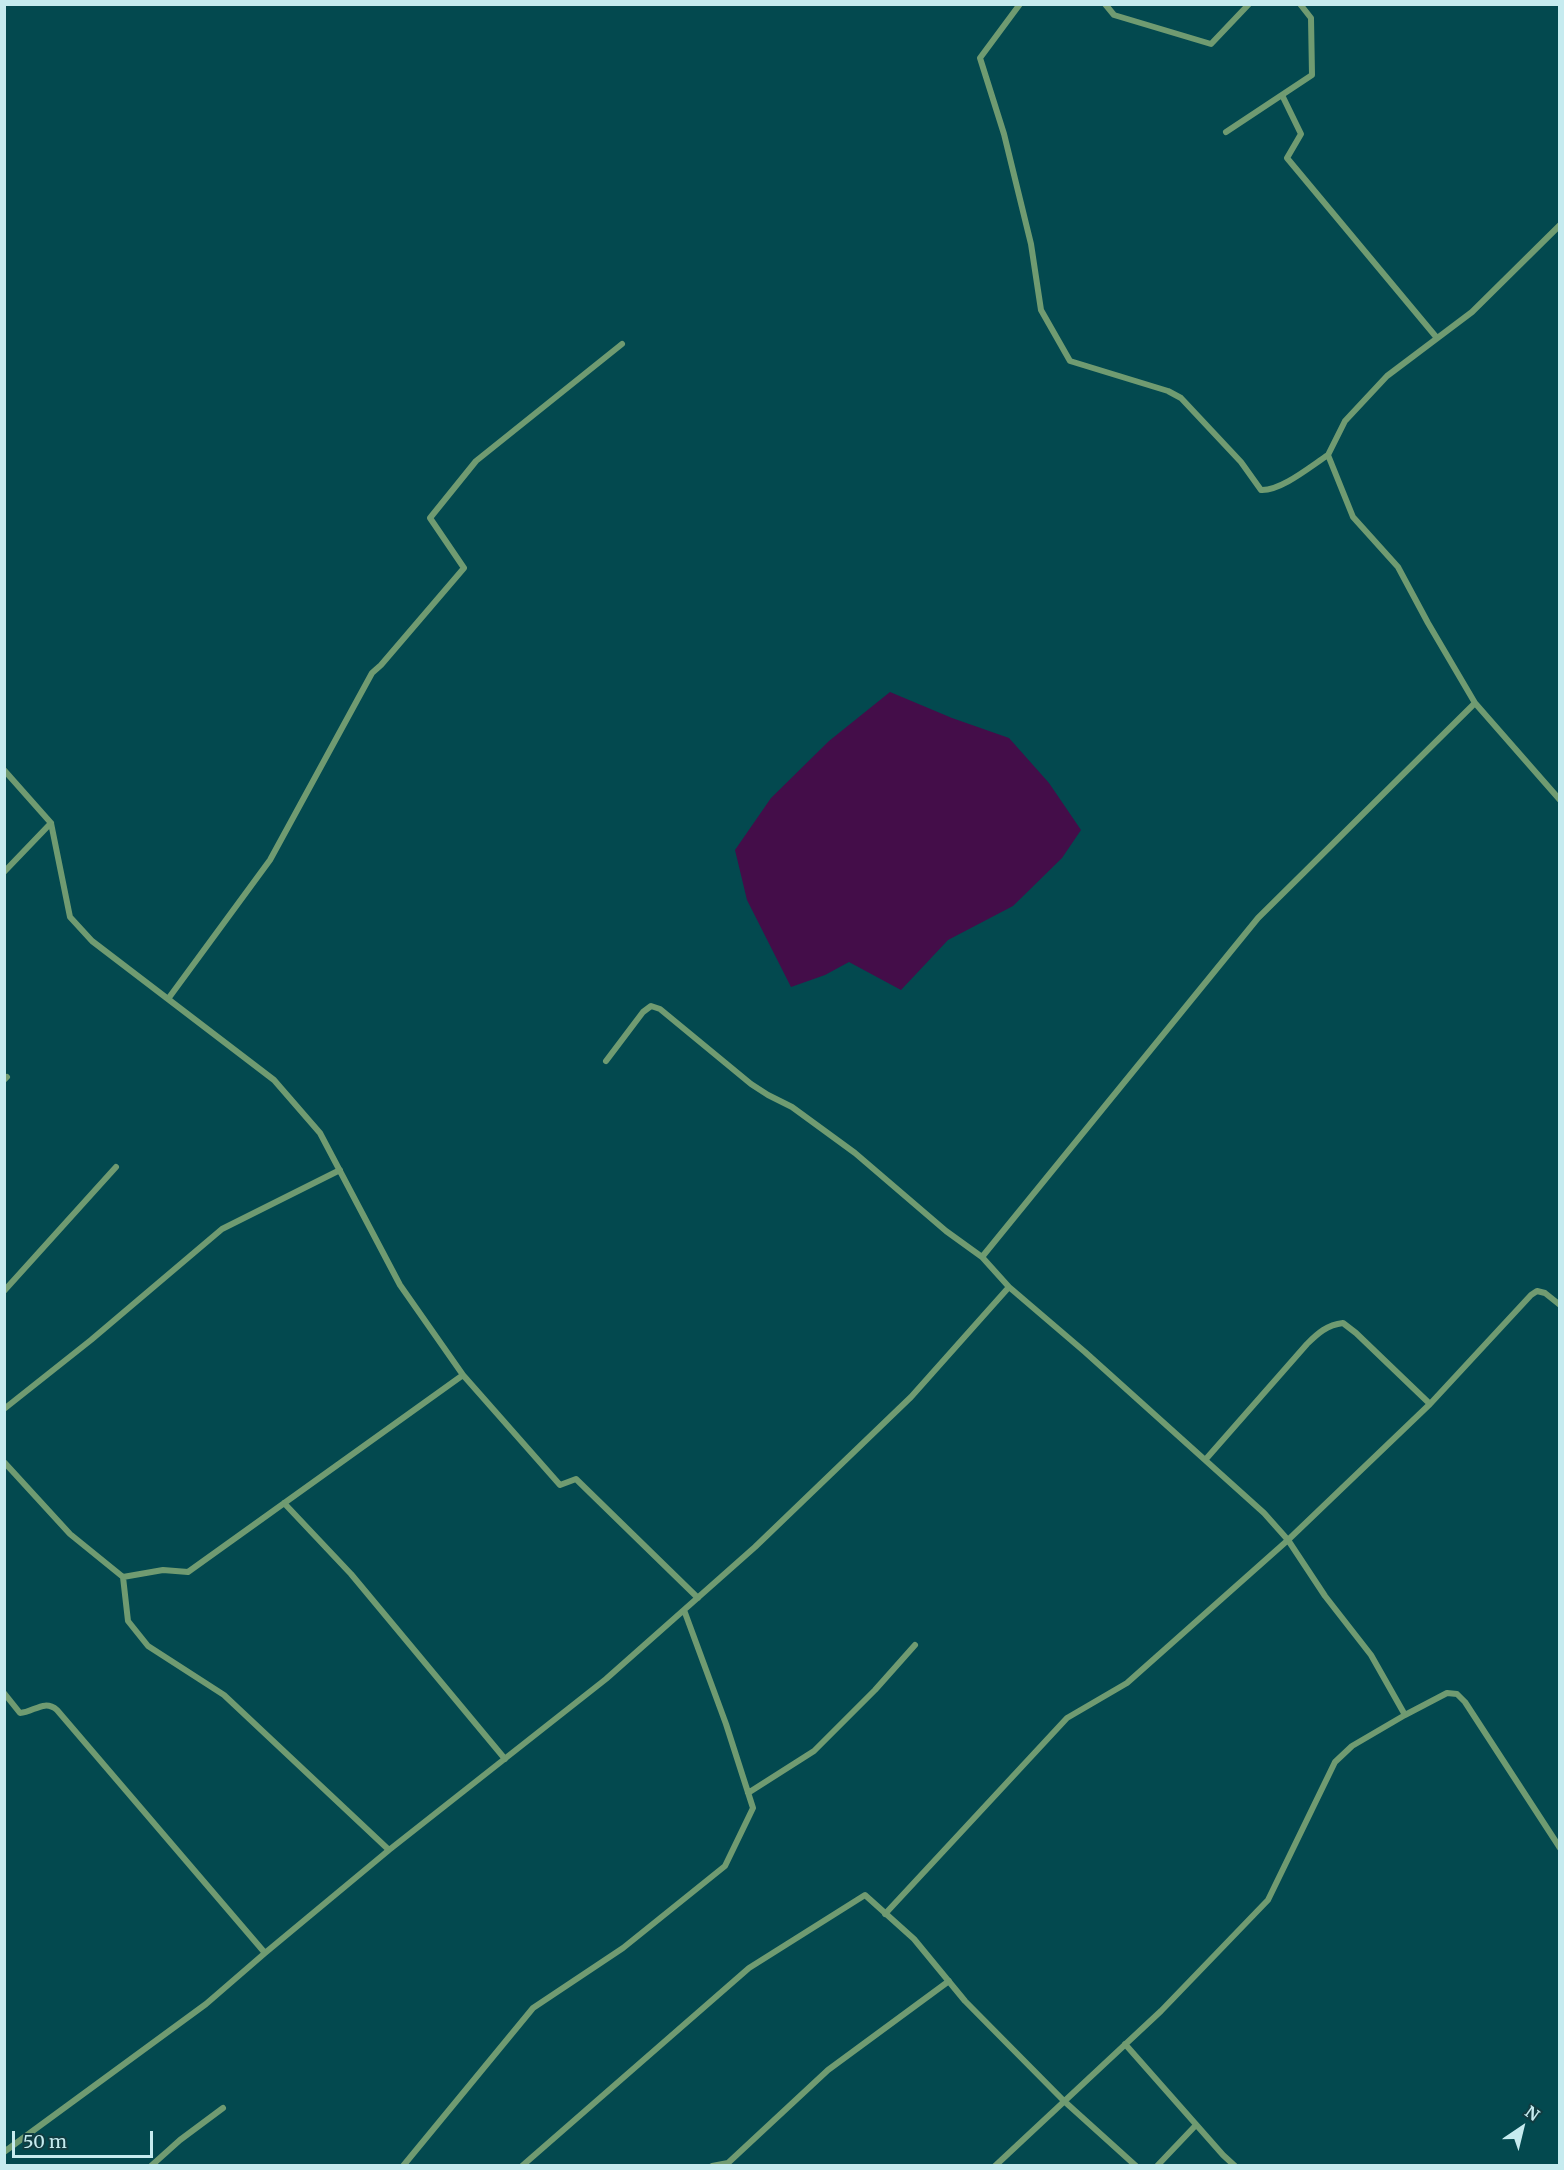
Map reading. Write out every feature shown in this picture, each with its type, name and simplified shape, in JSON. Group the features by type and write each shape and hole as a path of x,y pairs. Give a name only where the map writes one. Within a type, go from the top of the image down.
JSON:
{"street":[{"path":"1020,4 980,58 1004,134 1031,244 1041,310 1070,361 1168,391 1181,398 1240,462 1261,490 1269,490 1282,484 1328,455 1346,421 1387,376 1472,312 1560,225"},
{"path":"1105,4 1114,15 1210,44 1249,4"},
{"path":"1226,132 1311,75 1311,18 1300,4"},
{"path":"1282,95 1301,134 1287,158 1437,338"},
{"path":"168,999 270,860 372,673 464,568 430,518 476,461 622,344"},
{"path":"1328,455 1353,517 1398,567 1475,703 1560,800"},
{"path":"982,1257 1258,918 1475,703"},
{"path":"4,770 51,823 70,917 92,940 274,1080 320,1133 400,1285 463,1375 560,1485 576,1479 698,1598"},
{"path":"4,872 51,823"},
{"path":"606,1061 644,1012 651,1006 660,1009 751,1084 792,1107 827,1132 946,1231 982,1257 1009,1287 1250,1498 1288,1540 1325,1596 1371,1655 1405,1715"},
{"path":"4,1291 116,1167"},
{"path":"4,1409 91,1340 222,1228 340,1170"},
{"path":"4,2152 206,2004 389,1850 606,1679 755,1547 911,1396 1009,1287"},
{"path":"885,1914 1067,1718 1127,1683 1288,1540 1430,1404 1531,1295 1537,1291 1545,1293 1560,1305"},
{"path":"1206,1459 1307,1344 1331,1324 1343,1323 1356,1333 1430,1404"},
{"path":"123,1577 163,1569 188,1572 463,1375"},
{"path":"4,1462 70,1534 123,1577 128,1621 148,1646 224,1695 389,1850"},
{"path":"285,1503 351,1574 505,1759"},
{"path":"403,2166 533,2008 623,1948 725,1866 753,1808 726,1724 684,1610"},
{"path":"748,1793 814,1751 875,1690 915,1644"},
{"path":"4,1693 20,1713 45,1705 57,1710 265,1953"},
{"path":"994,2166 1161,2011 1268,1900 1335,1762 1353,1746 1405,1715 1447,1693 1457,1694 1466,1702 1560,1848"},
{"path":"522,2166 749,1968 865,1895 914,1939 965,2001 1064,2101 1136,2166"},
{"path":"712,2166 728,2163 828,2070 949,1981"},
{"path":"1125,2044 1235,2166"},
{"path":"151,2166 180,2140 223,2108"},
{"path":"1157,2166 1196,2125"}],"shaded area":[{"path":"890,692 952,718 1009,738 1049,783 1081,830 1062,858 1013,906 948,940 901,990 849,962 825,975 791,987 747,900 735,850 771,798 829,741"}]}
